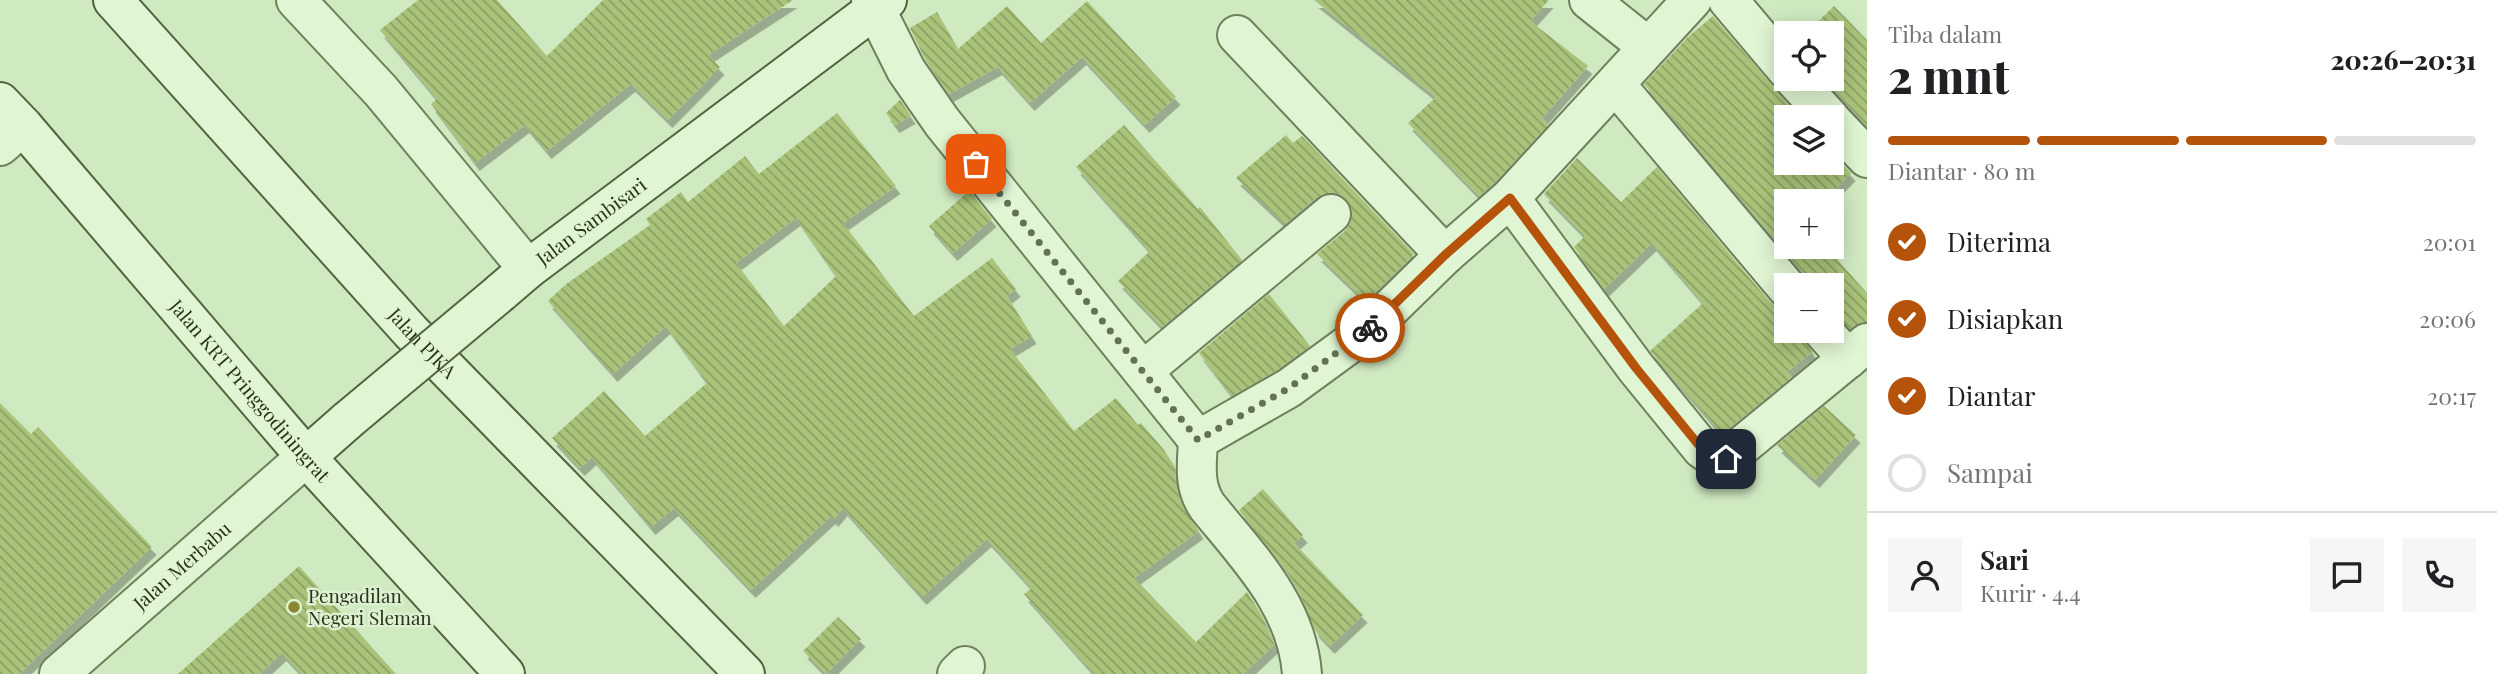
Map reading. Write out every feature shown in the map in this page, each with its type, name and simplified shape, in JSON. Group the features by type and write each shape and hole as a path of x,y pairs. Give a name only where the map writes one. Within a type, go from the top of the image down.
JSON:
{"street":[{"name":"Jalan PJKA","path":"113,0 420,342 745,674"},
{"path":"296,0 381,91 514,281"},
{"path":"1589,0 1648,47"},
{"path":"1198,440 1289,388 1367,331 1445,255 1510,198 1692,0"},
{"path":"1728,0 1774,55"},
{"path":"877,3 906,70 943,122 1198,440 1196,478 1199,493 1266,576 1285,611 1301,658 1302,674"},
{"name":"Jalan Sambisari","path":"306,457 514,281 877,3"},
{"path":"1237,35 1445,255"},
{"path":"1616,85 1774,273"},
{"path":"1805,91 1818,105"},
{"name":"Jalan KRT Pringgodiningrat","path":"8,125 505,674"},
{"path":"1844,133 1867,158"},
{"path":"1510,198 1636,368 1702,449 1715,458 1726,459 1858,351"},
{"path":"1143,371 1331,214"},
{"name":"Jalan Merbabu","path":"59,674 306,457"}],"building":[{"path":"418,0 497,0 547,56 603,0 793,0 708,55 720,67 668,120 631,84 547,151 525,125 475,163 431,104 437,99 380,30"},
{"path":"1314,0 1549,0 1530,21 1588,66 1542,118 1548,125 1479,196 1408,123 1436,97"},
{"path":"1087,1 1176,97 1145,125 1082,57 1030,103 998,67 949,94 925,59 910,28 937,12 958,49 1007,6 1041,43"},
{"path":"1834,6 1867,40 1867,126 1835,91 1844,91 1844,21 1818,21"},
{"path":"1713,16 1774,88 1774,91 1789,105 1774,105 1774,175 1844,175 1844,166 1851,173 1836,189 1774,189 1774,238 1644,84 1689,36"},
{"path":"900,100 911,116 895,125 886,113"},
{"path":"837,113 896,186 843,223 914,316 992,258 1016,289 1007,296 1032,336 1010,349 1074,431 1116,398 1138,425 1141,423 1175,467 1176,487 1182,506 1199,531 1134,578 1196,642 1247,592 1261,614 1274,645 1243,674 1094,674 1024,594 1032,588 987,539 922,597 843,508 834,519 831,516 751,590 674,508 651,527 592,457 580,468 552,438 604,391 645,436 707,383 666,326 613,374 548,301 565,285 650,225 646,219 681,192 688,202 745,156 759,174","holes":["796,218 836,276 784,326 736,263"]},
{"path":"1124,125 1198,209 1200,207 1242,260 1162,327 1118,281 1150,251 1076,167"},
{"path":"1286,135 1293,143 1302,136 1414,254 1366,301 1317,254 1345,231 1351,222 1352,210 1347,200 1338,193 1327,193 1317,197 1285,224 1236,178"},
{"path":"1577,158 1621,202 1657,167 1774,305 1774,343 1806,343 1812,352 1787,372 1792,377 1722,434 1650,351 1703,303 1652,243 1604,289 1574,247 1585,236 1544,194"},
{"path":"969,191 992,219 953,253 929,226"},
{"path":"1791,259 1837,259 1867,293 1867,322 1850,329 1844,323 1844,273 1803,273"},
{"path":"1269,294 1310,346 1277,370 1232,396 1199,353"},
{"path":"0,403 31,434 38,427 152,547 19,674 0,674"},
{"path":"1824,406 1856,435 1815,480 1777,445"},
{"path":"1263,489 1303,535 1294,543 1363,615 1330,646 1315,630 1286,570 1239,510"},
{"name":"Pengadilan Negeri Sleman","path":"299,566 396,674 302,674 282,653 259,674 178,674"},
{"path":"838,617 861,639 826,674 803,651"}],"way so far":[{"path":"976,164 1198,440 1289,388 1370,328"}],"place":[{"name":"Pengadilan Negeri Sleman","path":"294,607"}],"route":[{"path":"1370,328 1445,255 1510,198 1636,368 1702,449 1715,458 1726,459"}]}
